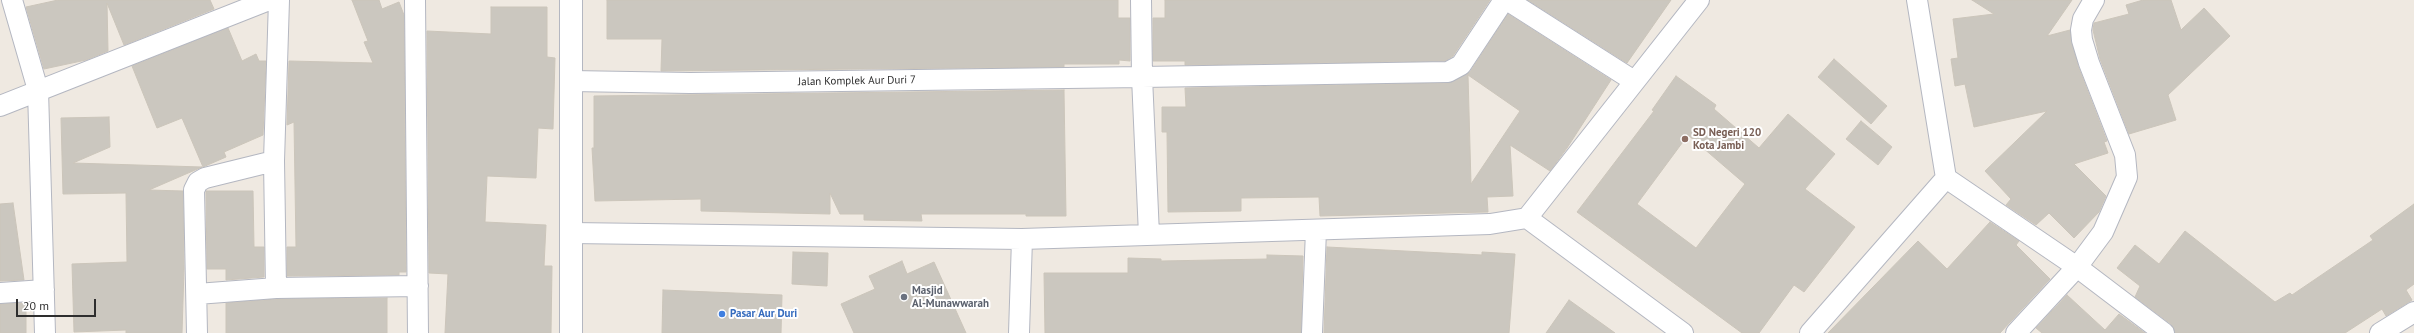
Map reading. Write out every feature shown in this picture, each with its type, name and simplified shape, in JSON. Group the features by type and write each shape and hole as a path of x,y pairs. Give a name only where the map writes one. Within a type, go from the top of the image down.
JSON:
{"street":[{"path":"12,0 38,90 44,333"},
{"path":"0,106 270,0"},
{"path":"276,288 274,161 279,0"},
{"path":"415,0 418,333"},
{"path":"571,0 571,333"},
{"path":"1141,0 1142,77 1150,235"},
{"name":"Jalan Komplek Aur Duri 7","path":"571,81 690,83 1448,72 1460,65 1504,0"},
{"path":"1507,0 1634,81"},
{"path":"571,233 1022,239 1490,224 1527,218 1699,0"},
{"path":"1918,0 1946,178 2077,267 2164,333"},
{"path":"2016,333 2077,267 2103,232 2127,177 2125,154 2089,63 2082,40 2081,30 2083,19 2094,0"},
{"path":"197,333 194,190 198,182 205,178 274,161"},
{"path":"1810,333 1946,178"},
{"path":"1527,218 1683,333"},
{"path":"1312,333 1316,230"},
{"path":"1019,333 1022,239"},
{"path":"197,294 276,288 418,286"},
{"path":"0,293 44,290"},
{"path":"2380,333 2414,312"}],"building":[{"path":"58,0 210,0 214,9 124,45 107,3 108,51 86,60 44,69 26,7"},
{"path":"352,0 379,0 382,9 399,2 404,15 406,272 399,272 399,275 287,276 287,247 296,247 294,122 287,125 289,61 373,63 364,42 368,41"},
{"path":"607,0 1118,0 1118,18 1130,18 1130,61 1119,60 1119,64 1064,64 1064,67 661,71 662,39 607,39"},
{"path":"1165,0 1490,0 1453,56 1445,61 1185,65 1185,61 1153,61 1153,18 1165,18"},
{"path":"1528,0 1671,0 1627,63"},
{"path":"1972,0 2072,0 2047,36 2070,30 2078,66 2107,141 2104,142 2108,153 2074,164 2106,196 2099,212 2074,238 2049,213 2036,225 2006,205 2011,199 1985,171 2047,111 1974,127 1965,84 1955,86 1951,59 1958,58 1953,19 1994,14"},
{"path":"2143,0 2171,0 2181,30 2204,8 2230,36 2168,95 2176,120 2129,134 2100,59 2093,30 2094,23 2129,14 2126,5"},
{"path":"491,7 547,7 547,57 555,58 553,129 538,128 536,178 487,176 485,222 546,225 544,266 552,266 551,333 445,333 448,274 429,273 427,31 491,34"},
{"path":"1508,14 1611,80 1567,148 1550,171 1510,145 1513,196 1487,197 1488,212 1320,216 1319,197 1241,198 1241,211 1168,212 1167,132 1162,132 1162,107 1186,107 1185,88 1449,83 1470,72","holes":["1468,75 1520,111 1471,184"]},
{"path":"228,28 242,61 256,54 259,61 266,61 263,135 224,152 226,157 203,167 182,118 157,128 132,66"},
{"path":"1834,59 1887,106 1871,124 1818,77"},
{"name":"SD Negeri 120 Kota Jambi","path":"1676,76 1716,105 1714,109 1759,148 1788,114 1835,154 1805,189 1855,227 1804,292 1794,285 1759,333 1742,333 1577,212 1654,111 1652,110","holes":["1688,135 1745,184 1696,248 1637,204"]},
{"path":"1064,90 1066,216 1026,216 1026,214 921,214 922,221 864,220 864,214 840,214 830,193 830,214 701,211 701,199 595,201 592,148 594,148 594,96"},
{"path":"109,117 110,147 73,163 202,167 149,190 183,191 184,269 182,333 126,333 126,330 74,332 72,264 127,262 126,193 63,194 61,118"},
{"path":"1861,121 1892,147 1878,165 1846,139"},
{"path":"206,191 253,191 254,247 264,247 264,277 226,280 226,269 207,269"},
{"path":"13,203 24,280 0,281 0,204"},
{"path":"2414,204 2414,284 2406,290 2412,300 2386,316 2382,309 2345,333 2175,333 2171,324 2135,297 2140,286 2117,268 2135,245 2159,264 2185,231 2275,302 2290,293 2292,295 2373,240 2370,236"},
{"path":"1990,222 2019,241 2016,245 2050,279 2000,333 1828,333 1918,241 1947,269"},
{"path":"1327,247 1482,255 1482,252 1515,254 1509,333 1324,333"},
{"path":"793,252 828,253 827,286 792,284"},
{"path":"1267,255 1303,256 1301,333 1045,333 1044,273 1128,273 1128,258 1161,259 1161,261 1267,259"},
{"name":"Masjid Al-Munawwarah","path":"902,261 907,274 934,262 966,333 854,333 841,304 875,289 869,276"},
{"name":"Pasar Aur Duri","path":"663,290 782,295 781,333 662,333"},
{"path":"2067,295 2105,330 2119,314 2145,333 2042,333 2036,328"},
{"path":"387,298 387,333 226,333 226,303 277,299"},
{"path":"1569,300 1615,333 1546,333"},
{"path":"26,303 26,333 0,333 0,304"}],"place":[{"name":"SD Negeri 120 Kota Jambi","path":"1685,139"},
{"name":"Masjid Al-Munawwarah","path":"904,297"},
{"name":"Pasar Aur Duri","path":"722,314"}]}
